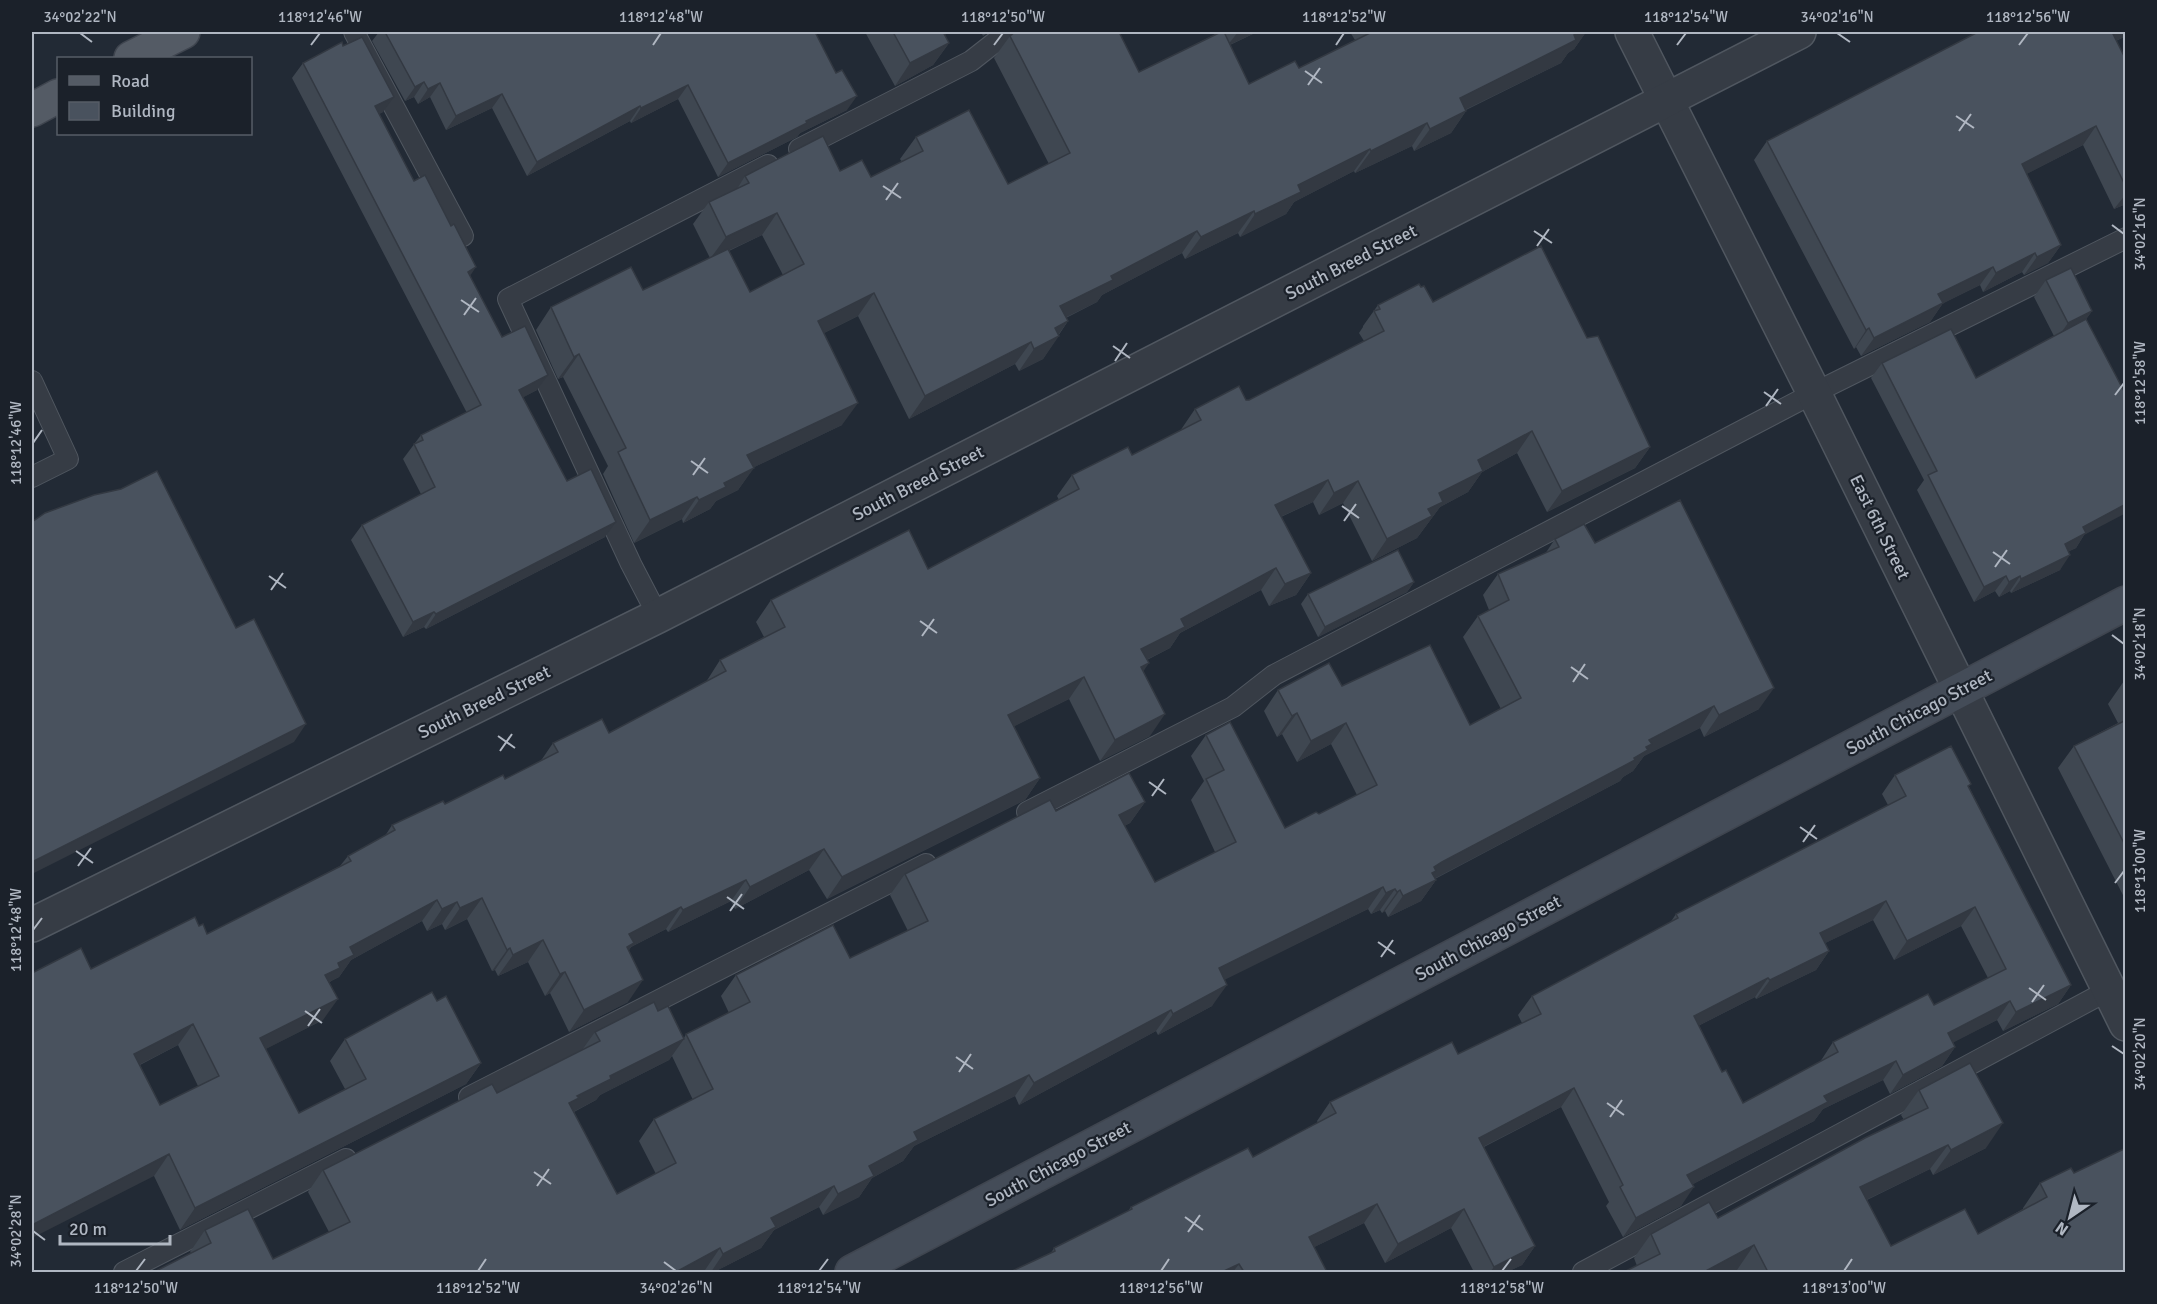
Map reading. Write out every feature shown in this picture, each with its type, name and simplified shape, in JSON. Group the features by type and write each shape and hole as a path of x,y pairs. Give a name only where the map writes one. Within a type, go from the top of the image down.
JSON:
{"main road":[{"path":"133,57 183,32"},
{"path":"32,110 57,97"}],"street":[{"name":"East 6th Street","path":"1632,32 1814,393 2126,1024"},
{"name":"South Breed Street","path":"32,925 658,616 1799,32"},
{"name":"South Chicago Street","path":"852,1272 2126,603"}],"lane":[{"path":"354,32 464,236"},
{"path":"658,616 631,564 508,298 971,61 1008,32"},
{"path":"1009,821 1233,707 1274,675 1814,393 2126,238"},
{"path":"32,381 68,459 32,477"},
{"path":"455,1104 945,854"},
{"path":"1582,1272 2109,990"},
{"path":"124,1272 359,1153"}],"building":[{"path":"385,32 815,32 836,73 842,70 857,96 728,163 688,85 641,108 640,106 537,162 502,94 456,116 440,83 428,89 424,82 415,87"},
{"path":"893,32 943,32 949,43 910,63"},
{"path":"1015,32 1119,32 1139,72 1224,32 1249,84 1295,61 1299,68 1372,32 1581,32 1574,35 1576,40 1460,98 1466,111 1430,129 1427,123 1371,151 1370,149 1298,185 1301,192 1255,214 1254,211 1201,237 1197,231 1111,276 1113,280 1060,306 1068,321 1055,328 1059,336 1034,349 1031,342 925,396 874,293 818,321 858,403 747,455 754,468 724,483 726,487 699,500 697,497 650,520 618,452 626,448 579,354 574,357 551,307 631,267 643,290 728,249 750,292 804,264 777,213 726,237 709,202 749,183 745,176 823,136 840,171 862,160 871,177 923,151 916,137 969,110 1008,184 1070,153 1010,36"},
{"path":"1978,32 2112,32 2126,60 2126,187 2096,126 2022,164 2061,245 2037,257 2035,253 1996,273 1993,267 1938,294 1943,303 1874,338 1869,328 1866,330 1767,141"},
{"path":"362,37 394,97 375,106 414,181 425,175 451,226 454,224 476,267 468,272 502,337 525,326 548,375 519,390 567,481 591,469 616,522 436,614 434,612 413,622 362,525 435,487 414,444 423,440 421,435 481,405 303,63 342,42 343,46"},
{"path":"1541,246 1587,338 1598,336 1650,447 1562,491 1532,431 1478,460 1483,471 1439,493 1443,502 1428,509 1432,516 1387,539 1358,481 1334,493 1328,480 1275,505 1311,573 1285,584 1276,568 1181,619 1185,627 1141,649 1149,663 1141,667 1165,714 1115,740 1084,677 1008,715 1040,778 842,877 824,849 750,887 746,880 683,910 681,907 629,934 634,943 627,947 643,980 584,1010 565,972 560,974 543,940 513,955 510,948 507,950 482,898 460,908 457,902 442,909 437,900 350,947 354,955 338,963 340,968 325,975 338,999 260,1038 299,1113 366,1079 345,1039 432,992 437,1001 446,996 481,1063 195,1208 169,1154 32,1225 32,973 81,948 91,969 195,917 199,926 203,924 207,934 351,861 348,856 395,830 392,825 443,801 445,804 503,775 505,779 558,752 553,743 602,719 609,733 726,671 720,660 785,627 771,600 909,530 928,569 1079,489 1072,475 1128,447 1132,455 1201,420 1195,409 1239,386 1246,400 1249,400 1384,331 1374,311 1380,309 1378,305 1419,284 1421,287 1424,286 1433,302","holes":["193,1024 219,1076 160,1105 134,1054"]},
{"path":"2071,268 2092,311 2068,323 2046,280"},
{"path":"2086,319 2126,395 2126,504 2083,527 2086,533 2065,544 2070,555 2021,579 2020,576 2009,582 2006,576 1984,587 1928,475 1937,471 1882,363 1951,329 1976,378"},
{"path":"157,471 236,628 254,619 306,724 32,862 32,522 45,513 94,495 121,489"},
{"path":"1680,500 1774,688 1719,715 1714,706 1649,740 1652,744 1646,747 1648,750 1634,758 1635,760 1434,867 1436,871 1432,873 1436,880 1403,896 1400,890 1397,892 1395,889 1386,893 1383,887 1219,968 1227,985 1173,1014 1171,1010 1034,1083 1029,1075 914,1132 918,1140 869,1166 874,1176 838,1194 834,1186 771,1218 776,1227 723,1254 720,1248 676,1272 154,1272 211,1243 205,1230 248,1209 273,1259 350,1222 323,1170 492,1084 497,1093 600,1041 595,1032 654,1002 658,1011 668,1006 684,1039 610,1076 611,1079 577,1096 579,1098 569,1103 617,1194 676,1163 654,1119 713,1089 686,1034 750,1002 736,975 833,925 850,958 928,921 905,874 1050,800 1056,811 1129,773 1145,802 1119,815 1155,882 1236,842 1206,779 1224,770 1206,735 1230,722 1285,828 1377,785 1346,723 1311,741 1297,713 1292,716 1278,690 1329,663 1342,686 1430,645 1470,725 1521,698 1478,616 1509,600 1498,574 1559,547 1555,539 1584,524 1595,543"},
{"path":"1398,550 1414,582 1325,627 1308,594"},
{"path":"2126,720 2126,847 2074,746"},
{"path":"1951,746 1971,784 1968,786 2071,985 2016,1012 2010,1001 1948,1033 1955,1047 1903,1075 1896,1061 1824,1096 1828,1102 1687,1175 1694,1187 1636,1218 1620,1187 1623,1185 1574,1088 1479,1138 1535,1246 1494,1267 1464,1209 1398,1244 1377,1204 1309,1237 1327,1272 1244,1272 1239,1264 1222,1272 1010,1272 1055,1251 1054,1248 1248,1148 1253,1157 1336,1113 1330,1102 1452,1042 1458,1054 1541,1014 1532,996 1678,918 1676,914 1906,796 1895,775","holes":["1886,901 1907,941 1975,907 2006,969 1934,1005 1928,994 1833,1042 1838,1052 1743,1103 1726,1070 1722,1072 1694,1016 1768,978 1770,980 1829,951 1820,933"]},
{"path":"1970,1063 2003,1123 1951,1150 1948,1145 1860,1187 1891,1246 1965,1209 1978,1234 2047,1197 2040,1183 2071,1168 2074,1173 2126,1148 2126,1272 1768,1272 1754,1245 1704,1272 1624,1272 1660,1254 1651,1234 1709,1202 1718,1218 1865,1138 1928,1108 1919,1090"}]}
